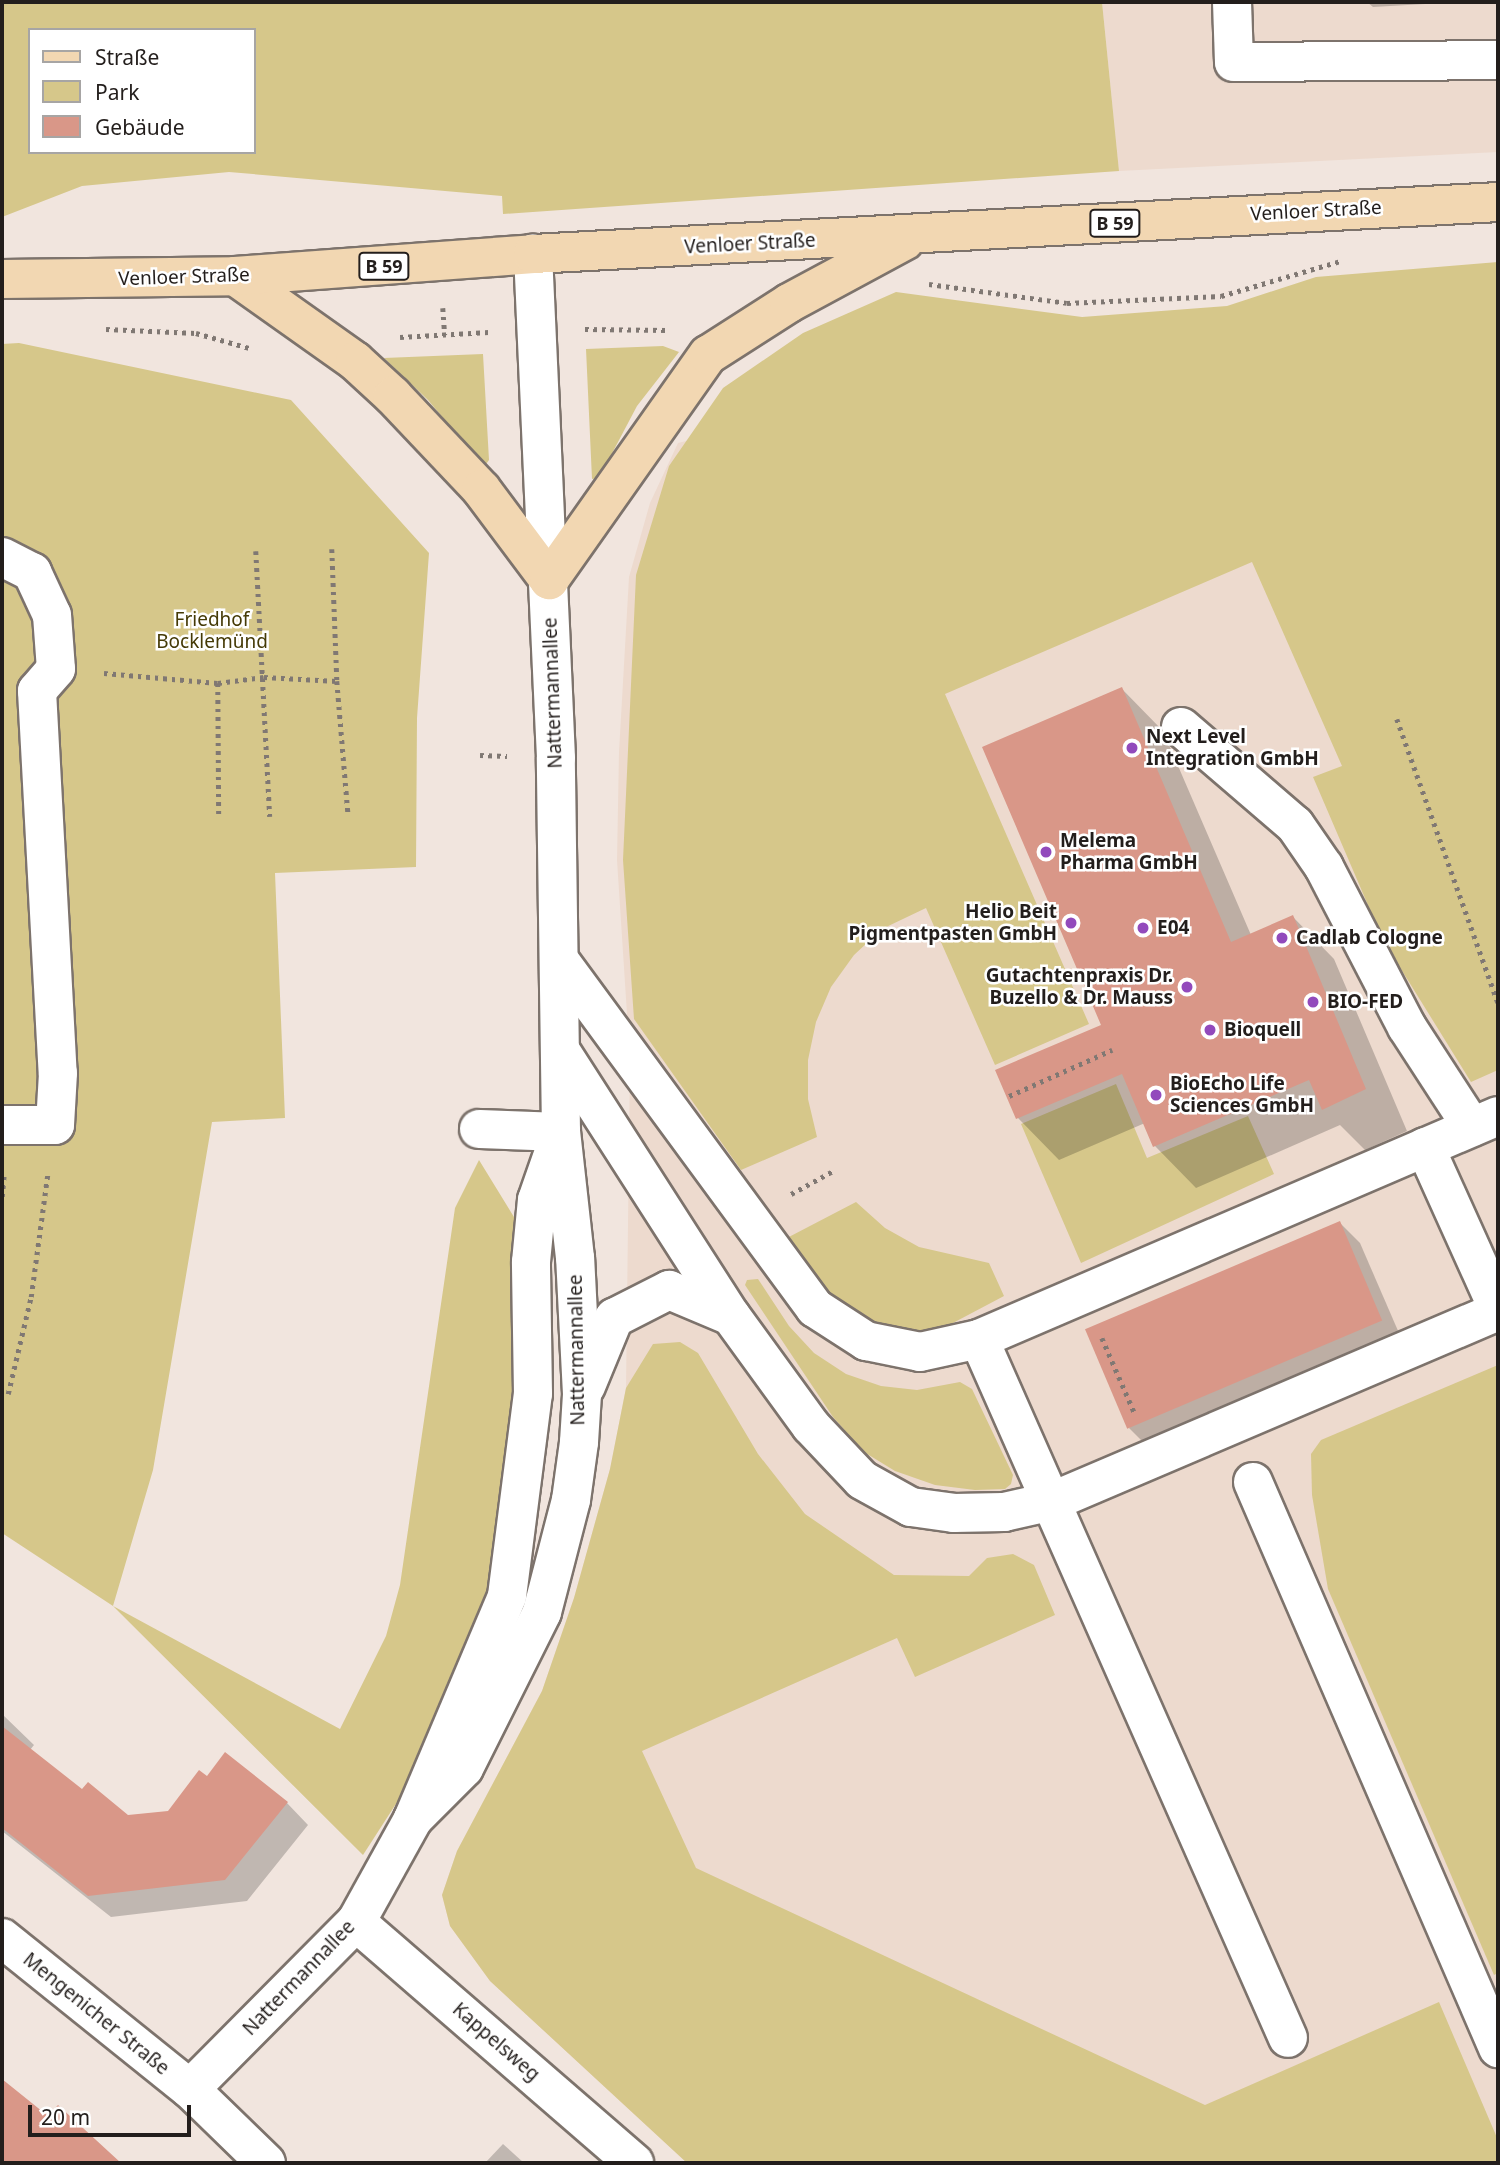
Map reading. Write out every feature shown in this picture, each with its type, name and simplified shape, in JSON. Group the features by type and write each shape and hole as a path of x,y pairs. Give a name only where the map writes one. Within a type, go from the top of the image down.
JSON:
{"main road":[{"name":"Venloer Straße","path":"2,279 235,276 533,254 1498,202"},
{"path":"235,276 355,361 393,396 481,489 549,580 708,355 789,303 915,235"}],"street":[{"path":"1232,2 1234,62 1498,60"},
{"name":"Nattermannallee","path":"413,1819 464,1768 542,1612 571,1500 582,1394 561,1132 560,961 549,580 533,254"},
{"path":"2,557 32,572 52,615 56,669 37,691 58,1073 55,1125 2,1125"},
{"path":"560,961 815,1308 866,1341 920,1352 979,1339 1485,1122 1407,1027 1324,867 1295,825 1181,727"},
{"path":"562,1053 731,1317 811,1426 862,1480 911,1507 954,1513 1004,1512 1053,1502 1498,1310 1425,1147"},
{"path":"479,1129 561,1132"},
{"name":"Nattermannallee","path":"190,2090 356,1922 413,1819 507,1596 533,1394 531,1262 537,1200 561,1132"},
{"path":"582,1394 614,1318 669,1290 731,1317"},
{"path":"979,1339 1288,2038"},
{"path":"1253,1482 1498,2048"},
{"name":"Kappelsweg","path":"356,1922 634,2163"},
{"name":"Mengenicher Straße","path":"2,1938 190,2090 266,2163"}],"path":[{"path":"918,283 1067,303 1221,296 1352,258"},
{"path":"538,329 678,330 708,355"},
{"path":"332,549 337,681 348,813"},
{"path":"256,551 270,817"},
{"path":"56,669 218,683 264,677 337,681"},
{"path":"218,683 219,815"},
{"path":"1397,719 1498,1003"},
{"path":"1009,1096 1112,1050"},
{"path":"8,1394 31,1297 55,1125"},
{"path":"781,1200 833,1171"}],"shaded area":[{"path":"1102,2 1498,2 1498,152 1119,171"},
{"path":"1498,377 1498,2163 687,2163 490,1981 450,1926 442,1895 457,1851 542,1691 574,1598 610,1469 626,1388 630,1060 617,860 619,752 629,577 650,503 678,443 826,407"}],"green space":[{"path":"2,2 1102,2 1119,171 503,214 502,196 229,172 82,186 2,217"},
{"path":"1498,262 1498,1070 1471,1082 1383,940 1313,777 1342,766 1252,562 945,694 1089,1024 995,1065 926,908 882,929 854,955 831,987 816,1022 808,1060 808,1099 817,1137 741,1170 634,1019 623,860 636,575 669,466 723,388 803,333 896,292 1082,317 1227,306 1316,277"},
{"name":"Friedhof Bocklemünd","path":"19,343 291,400 429,553 417,718 416,867 275,873 285,1118 212,1122 153,1470 113,1606 2,1533 2,344"},
{"path":"663,346 679,352 637,406 599,478 592,479 586,349"},
{"path":"483,354 489,460 484,467 428,400 384,358"},
{"path":"1116,1084 1147,1158 1248,1116 1274,1174 1081,1263 1021,1124"},
{"path":"479,1160 525,1235 513,1472 486,1612 430,1751 363,1855 113,1606 340,1729 386,1636 400,1585 455,1208"},
{"path":"856,1202 885,1228 919,1247 989,1263 1004,1296 934,1333 885,1334 821,1295 785,1239"},
{"path":"758,1279 789,1326 814,1353 846,1374 881,1386 917,1390 960,1382 972,1389 1013,1475 1011,1484 1005,1489 975,1490 935,1485 895,1471 864,1452 833,1417 745,1285 747,1280"},
{"path":"680,1342 698,1353 758,1454 805,1514 894,1575 969,1576 987,1558 1013,1554 1034,1565 1055,1615 915,1677 897,1638 642,1751 696,1868 1205,2105 1439,2002 1498,2140 1498,2163 687,2163 490,1981 450,1926 442,1895 457,1851 542,1691 574,1598 610,1469 626,1388 653,1344"},
{"path":"1498,1365 1498,1973 1494,1975 1328,1589 1312,1495 1311,1454 1321,1440"}],"building":[{"name":"E04","path":"1122,687 1231,942 1293,915 1366,1089 1322,1110 1309,1080 1153,1147 1122,1074 1016,1119 995,1070 1101,1025 982,747"},
{"path":"1340,1221 1382,1320 1127,1429 1085,1329"},
{"path":"2,1726 82,1789 88,1782 128,1815 168,1811 199,1770 207,1776 225,1752 288,1802 225,1880 88,1896 2,1828"},
{"path":"2,2079 48,2116 58,2105 121,2163 2,2163"}],"place":[{"name":"Next Level Integration GmbH","path":"1132,748"},
{"name":"Melema Pharma GmbH","path":"1046,852"},
{"name":"Helio Beit Pigmentpasten GmbH","path":"1071,923"},
{"name":"E04","path":"1143,928"},
{"name":"Cadlab Cologne","path":"1282,938"},
{"name":"Gutachtenpraxis Dr. Buzello & Dr. Mauss","path":"1187,987"},
{"name":"BIO-FED","path":"1313,1002"},
{"name":"Bioquell","path":"1210,1030"},
{"name":"BioEcho Life Sciences GmbH","path":"1156,1095"}]}
